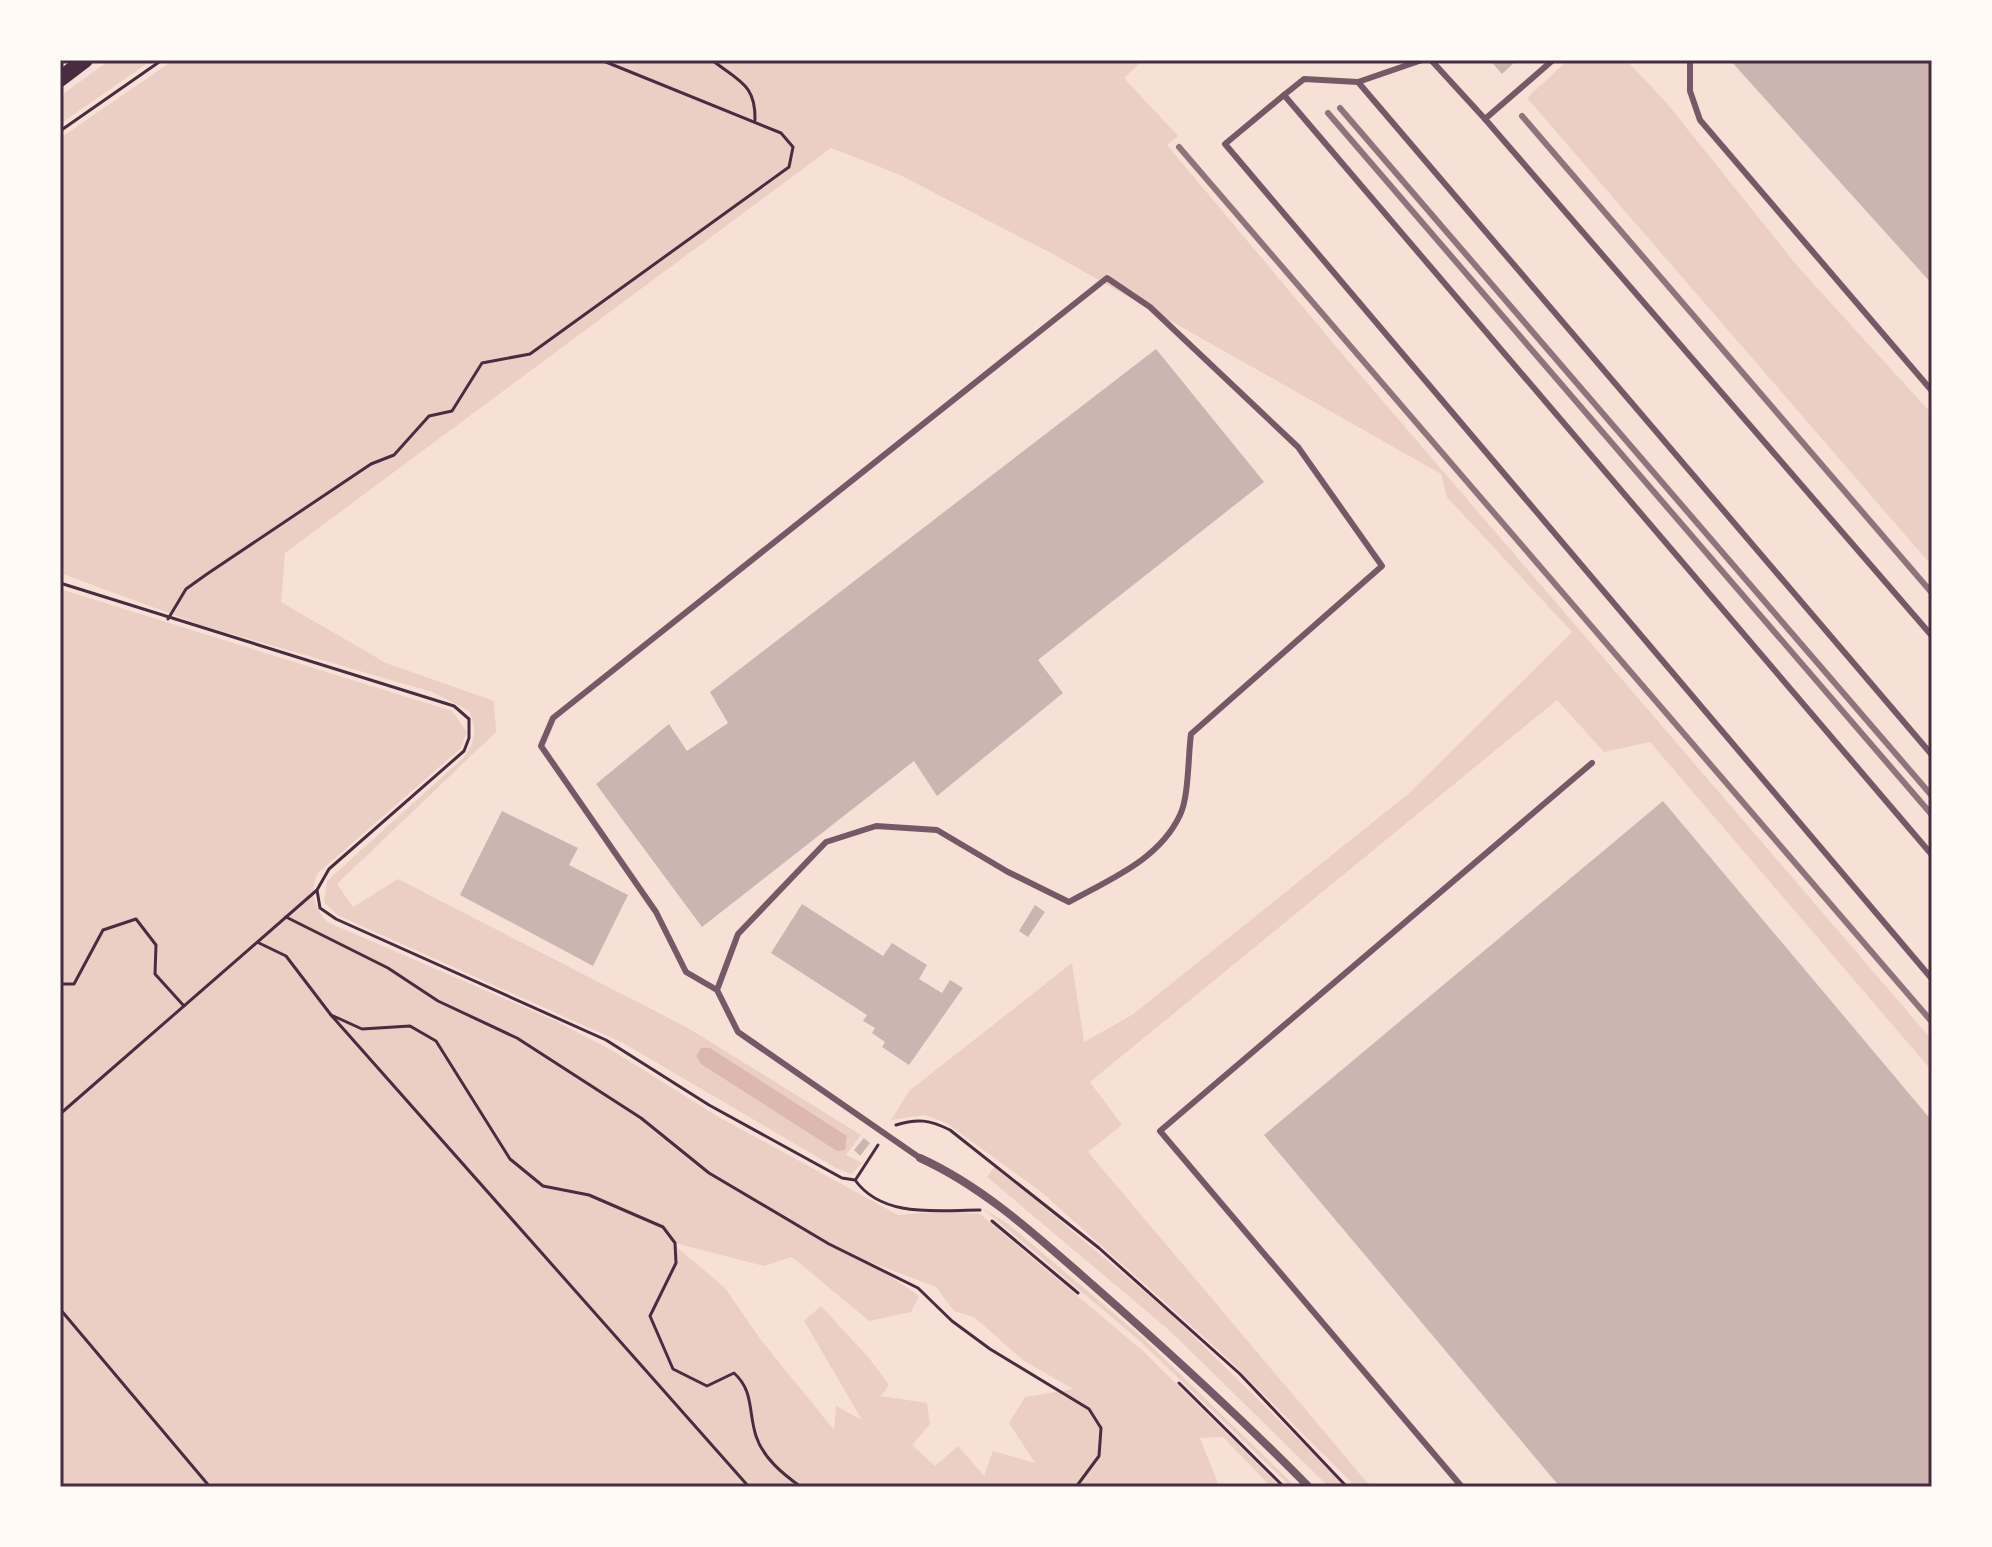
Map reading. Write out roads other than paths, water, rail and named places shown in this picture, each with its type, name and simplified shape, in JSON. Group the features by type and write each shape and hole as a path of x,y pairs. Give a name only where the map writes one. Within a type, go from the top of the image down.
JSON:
{"main road":[{"path":"60,79 85,60"}],"street":[{"path":"920,1158 957,1175 1045,1243 1224,1399 1309,1487"}],"lane":[{"path":"1422,60 1358,82 1304,79 1225,144 1932,979"},
{"path":"1431,60 1932,636"},
{"path":"1485,119 1553,60"},
{"path":"1690,60 1690,91 1700,120 1932,391"},
{"path":"1358,82 1932,755"},
{"path":"1284,95 1932,855"},
{"path":"717,990 738,934 826,842 876,826 937,830 1008,872 1069,902 1152,854 1182,813 1191,734 1382,566 1298,447 1150,307 1107,278 553,718 541,746 656,912 686,972 717,990 738,1032 920,1158"},
{"path":"1462,1487 1160,1131 1592,763"}],"railway":[{"path":"1340,108 1932,796"},
{"path":"1328,113 1932,815"},
{"path":"1522,116 1932,593"},
{"path":"1179,147 1932,1022"}]}
